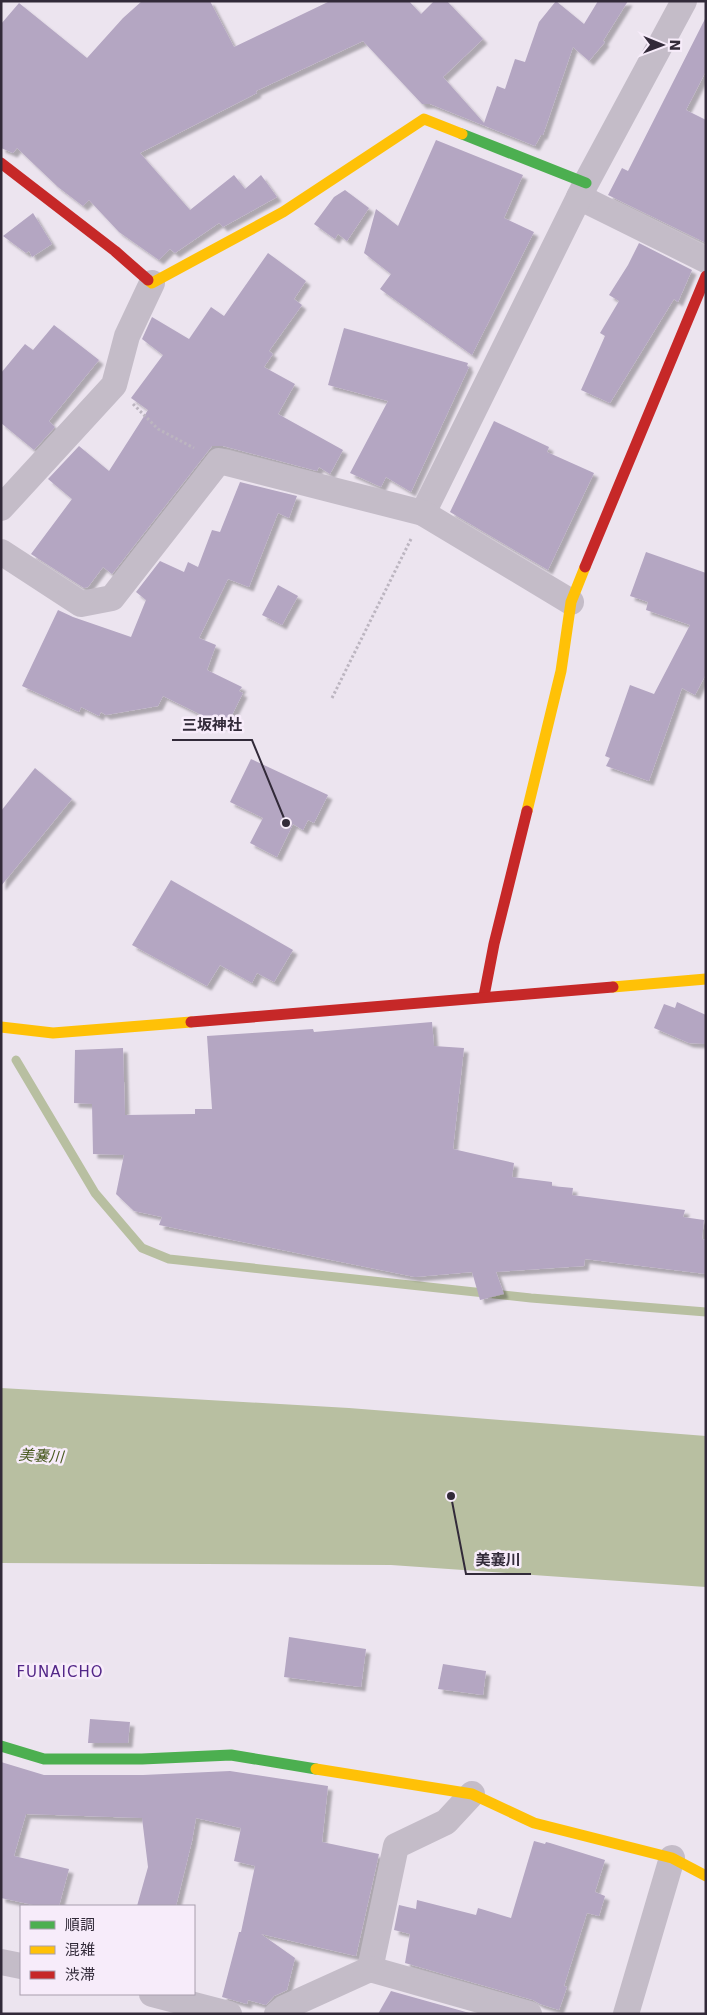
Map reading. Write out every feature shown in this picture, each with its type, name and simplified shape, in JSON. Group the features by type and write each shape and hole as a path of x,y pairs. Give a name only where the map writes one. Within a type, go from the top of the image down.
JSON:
{"street":[{"path":"422,513 582,190 684,1"},
{"path":"1,508 114,386 127,336 152,283 283,212 424,119 582,190 706,260"},
{"path":"1,163 115,251 152,283"},
{"path":"484,996 494,944 561,671 571,602 706,276"},
{"path":"1,552 82,604 112,598 219,461 422,513 571,602"},
{"path":"1,1027 53,1032 706,979"},
{"path":"1,1746 44,1759 142,1759 231,1755 472,1794 534,1823 672,1858 706,1876"},
{"path":"370,1969 396,1846 446,1822 472,1794"},
{"path":"626,2014 672,1858"},
{"path":"1,1962 20,1966"},
{"path":"277,2014 284,2008 370,1969 529,2014"},
{"path":"164,2002 229,2014"}],"path":[{"path":"114,386 158,429 219,461"},
{"path":"332,698 422,513"}],"water":[{"path":"1,1388 349,1408 706,1436 706,1587 391,1565 1,1563"}],"building":[{"path":"142,1 210,1 234,47 330,1 409,1 421,14 434,1 447,1 483,39 443,77 484,123 497,86 505,89 515,59 525,62 539,22 556,1 584,24 598,1 628,1 603,41 605,42 589,61 573,47 543,135 541,135 535,146 430,104 422,104 363,41 256,91 257,93 140,153 190,210 234,175 245,189 261,175 277,197 223,227 219,223 175,253 170,249 159,260 119,232 89,200 83,206 58,187 17,148 13,153 1,148 1,24 19,3 87,58 123,18"},
{"path":"706,17 706,71 686,110 706,120 706,243 608,195 622,168 628,171"},
{"path":"436,140 523,175 504,218 534,232 472,355 380,289 391,274 364,253 376,209 398,226"},
{"path":"345,190 369,208 347,241 338,234 335,239 314,224 334,197"},
{"path":"33,213 52,244 32,257 29,251 26,253 3,236"},
{"path":"639,243 692,270 678,302 674,299 610,403 581,390 605,336 600,333 619,301 609,295"},
{"path":"268,253 306,281 294,299 302,305 269,351 273,354 264,367 295,384 278,414 343,450 330,474 319,467 317,471 223,446 212,446 112,574 103,567 88,587 84,588 31,554 72,499 48,479 79,446 109,471 148,410 131,398 163,355 142,339 152,317 189,339 211,307 224,316"},
{"path":"54,325 99,360 49,421 55,427 34,450 1,423 1,373 25,344 33,350"},
{"path":"344,328 468,363 467,366 469,367 411,492 386,477 381,487 350,473 388,401 328,385"},
{"path":"494,421 549,447 547,452 594,473 548,570 450,512"},
{"path":"240,482 297,496 289,518 278,513 249,587 228,579 199,638 216,645 207,670 242,687 239,691 243,693 226,727 163,696 158,706 106,715 101,712 99,716 81,707 79,712 22,686 58,610 131,637 146,600 136,592 160,561 184,572 188,562 198,567 212,530 220,532"},
{"path":"646,552 706,573 706,674 695,695 682,688 649,781 606,766 610,758 605,756 630,685 654,694 690,625 646,610 648,602 630,596"},
{"path":"278,585 298,596 282,625 262,615"},
{"path":"251,759 328,795 314,823 308,820 303,830 293,824 277,857 250,843 263,818 230,802"},
{"path":"35,768 72,799 1,886 1,811"},
{"path":"171,880 293,950 274,982 257,973 252,983 220,965 207,986 132,945"},
{"path":"677,1002 706,1015 706,1044 689,1043 654,1028 664,1004 675,1008"},
{"path":"432,1022 434,1046 464,1048 453,1149 514,1163 512,1177 552,1182 552,1186 573,1188 572,1195 685,1210 683,1217 704,1220 702,1239 706,1240 706,1274 585,1259 584,1266 496,1272 504,1294 480,1300 472,1272 415,1277 159,1225 162,1217 134,1211 116,1194 124,1155 93,1154 92,1104 74,1103 75,1050 123,1048 125,1115 195,1114 195,1109 212,1109 207,1036 313,1029 314,1032"},
{"path":"289,1637 366,1649 361,1687 284,1677"},
{"path":"443,1664 486,1671 483,1695 438,1689"},
{"path":"90,1719 130,1722 128,1743 88,1743"},
{"path":"1,1762 44,1775 143,1775 230,1771 328,1786 322,1842 379,1854 356,1956 261,1934 295,1958 287,1990 274,1996 266,2005 248,2000 247,2004 222,1997 239,1932 241,1932 255,1866 234,1861 241,1828 196,1818 176,1905 137,1905 148,1867 142,1818 26,1814 14,1856 69,1869 59,1905 33,1905 1,1898"},
{"path":"534,1841 545,1844 546,1842 550,1843 605,1860 595,1892 605,1896 599,1916 587,1913 564,1986 567,1987 559,2010 533,2000 405,1963 410,1934 394,1930 399,1905 416,1909 417,1900 476,1915 478,1908 511,1918"},
{"path":"391,1991 473,2014 378,2014"}],"waterway":[{"path":"16,1060 95,1193 142,1248 169,1259 531,1298 706,1312"}],"traffic: fast":[{"path":"462,134 586,183"},
{"path":"1,1746 44,1759 142,1759 231,1755 316,1769"}],"traffic: slow":[{"path":"148,280 152,283 283,212 424,119 462,134"},
{"path":"527,811 561,671 571,602 585,567"},
{"path":"613,987 706,979"},
{"path":"1,1027 53,1033 191,1022"},
{"path":"316,1769 472,1794 534,1823 672,1858 706,1876"}],"traffic: jam":[{"path":"1,163 115,251 148,280"},
{"path":"585,567 706,276"},
{"path":"484,996 494,944 527,811"},
{"path":"191,1022 613,987"}],"place":[{"name":"三坂神社","path":"286,823"},
{"name":"美嚢川","path":"451,1496"}],"district":[{"name":"FUNAICHO","path":"60,1672"}]}
